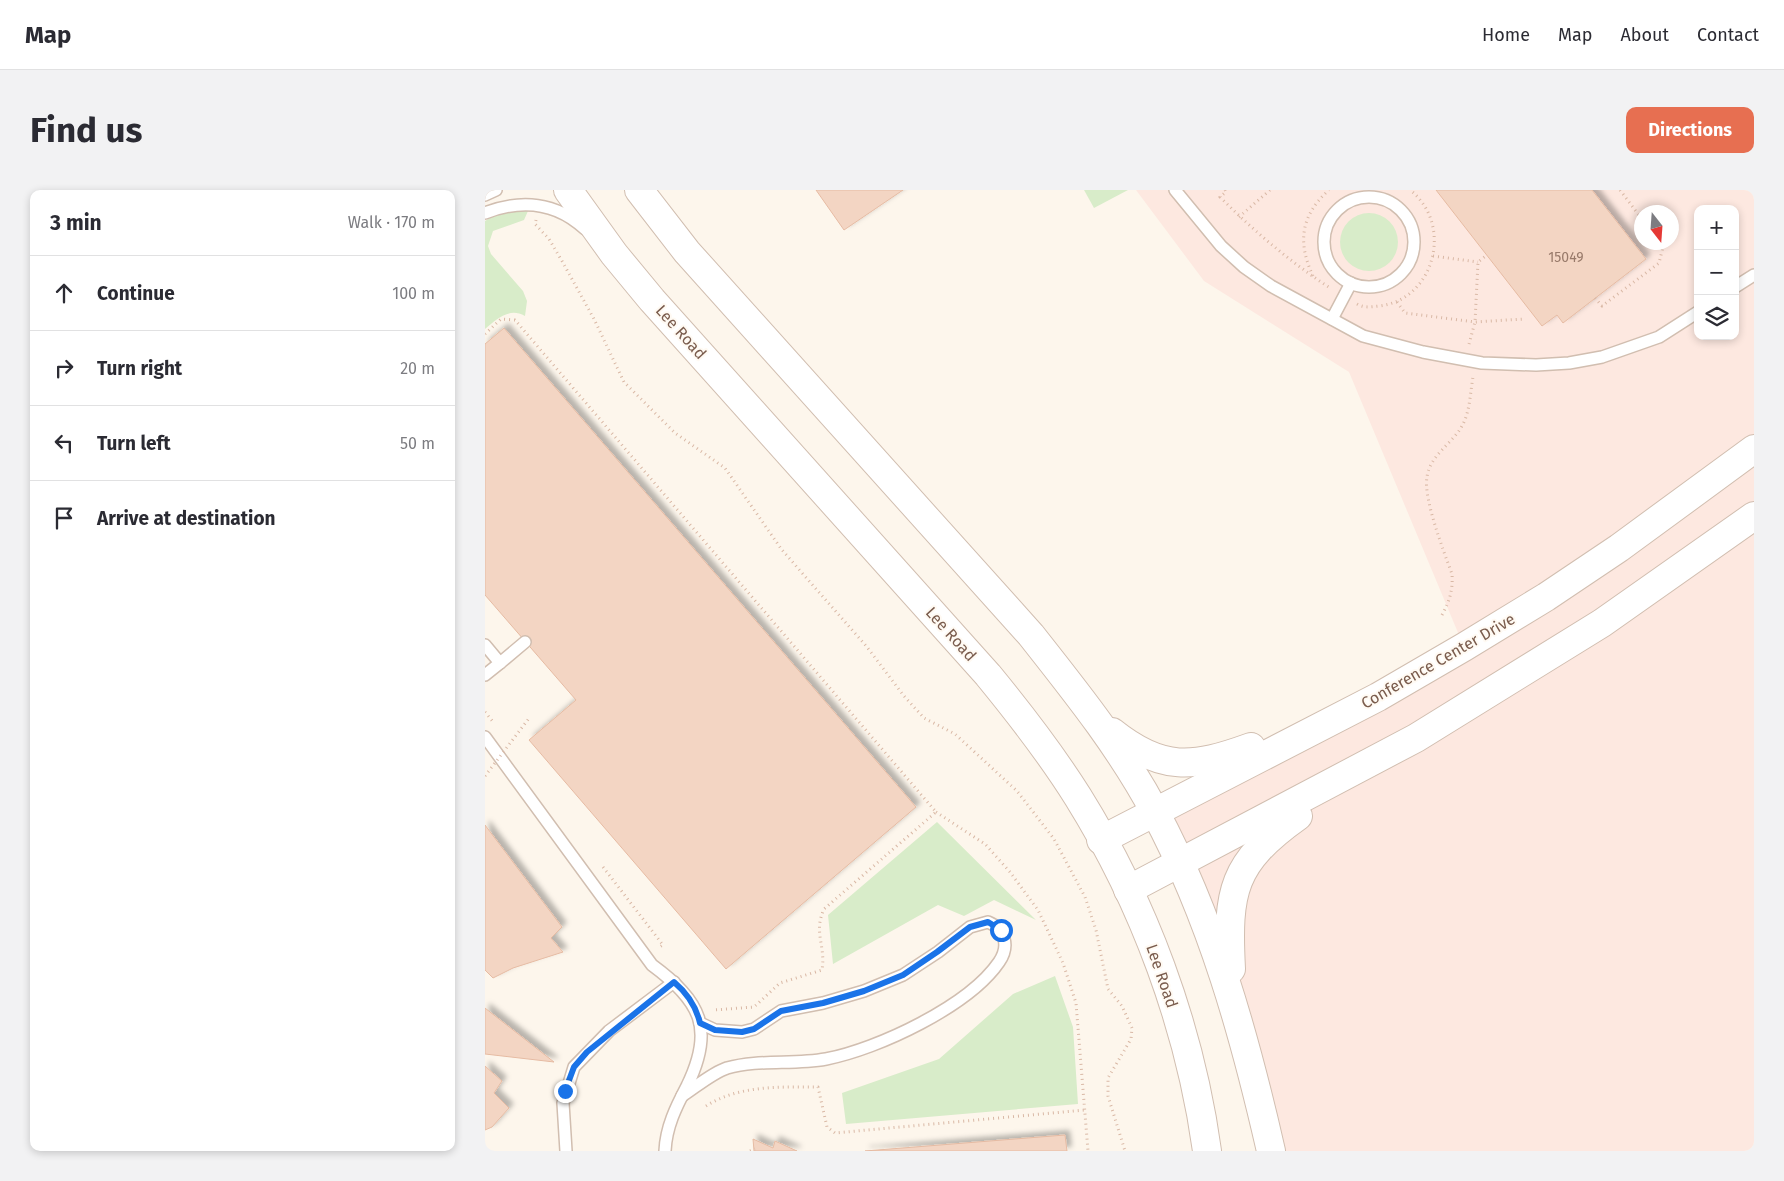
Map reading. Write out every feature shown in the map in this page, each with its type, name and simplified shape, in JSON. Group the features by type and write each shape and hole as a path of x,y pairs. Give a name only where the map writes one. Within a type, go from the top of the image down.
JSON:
{"street":[{"name":"Lee Road","path":"568,190 614,254 988,675 1041,743 1078,798 1128,890 1161,967 1193,1071 1207,1151"},
{"path":"639,190 687,252 1031,635 1097,720 1119,752 1155,811 1200,907 1233,1003 1251,1063 1271,1151"},
{"name":"Conference Center Drive","path":"1101,840 1378,697 1546,597 1677,507 1754,449"},
{"path":"1128,890 1390,752 1513,679 1602,623 1754,516"},
{"path":"1097,720 1141,753 1160,761 1177,764 1212,760 1378,697"},
{"path":"1233,1003 1229,919 1233,896 1248,860 1277,831 1390,752"}],"lane":[{"path":"485,195 496,190"},
{"path":"1175,190 1221,246 1244,267 1289,296 1363,336 1423,352 1481,363 1536,365 1602,357 1659,337 1694,315"},
{"path":"1358,198 1381,198 1401,209 1409,220 1415,243 1411,259 1401,273 1391,282 1365,287 1351,283 1339,276 1325,254 1324,236 1327,225 1333,214 1345,204 1358,198"},
{"path":"485,212 514,203 551,208 581,225 614,254"},
{"path":"1739,285 1754,275"},
{"path":"1332,319 1351,283"},
{"path":"485,675 525,642"},
{"path":"485,645 500,663"},
{"path":"485,737 652,965 674,982 689,997 697,1012 700,1023 699,1055 671,1118 665,1151"},
{"path":"682,1096 725,1069 765,1062 826,1059 860,1048 920,1024 949,1007 977,986 994,969 1003,957 1004,937 1001,930 988,922 970,927 903,975 864,991 823,1003 781,1011 754,1029 728,1032 700,1023"},
{"path":"566,1151 563,1103 566,1087 574,1067 609,1032 674,982"}],"path":[{"path":"1225,190 1226,192 1220,197 1239,217 1283,256 1313,277 1305,259 1303,234 1308,217 1317,201 1324,192 1329,190"},
{"path":"1239,217 1270,190"},
{"path":"1387,305 1397,302 1417,288 1431,267 1435,244 1433,225 1427,209 1410,190"},
{"path":"1620,190 1634,209"},
{"path":"536,217 535,224 549,240 562,261 594,319 625,382 675,433 725,468 782,550 867,648 904,696 924,718 955,734 1017,791 1053,839 1085,897 1096,930 1108,989 1122,1006 1131,1028 1131,1039 1108,1078 1108,1096 1125,1151"},
{"path":"1595,298 1602,306 1659,263 1662,250"},
{"path":"1433,256 1478,262 1487,255"},
{"path":"1475,322 1478,262"},
{"path":"1397,302 1405,313 1475,322 1524,319"},
{"path":"485,334 501,319 515,320 936,812 985,844 1010,872 1038,910 1063,963 1076,1003 1088,1151"},
{"path":"1442,615 1450,601 1453,587 1452,574 1427,491 1427,475 1435,458 1463,425 1468,414 1469,398"},
{"path":"485,776 530,717"},
{"path":"710,1007 715,1011 754,1007 780,983 821,970 823,950 818,922 824,909 936,812"},
{"path":"706,1106 717,1099 752,1089 818,1087 827,1127 835,1133 1085,1110"},
{"path":"750,1151 755,1149"}],"shaded area":[{"path":"1136,190 1754,190 1754,1151 1256,1151 1233,1003 1155,811 1464,647 1349,372 1204,281"}],"green space":[{"path":"1084,190 1128,190 1094,208"},
{"path":"528,211 524,220 493,231 488,246 491,254 523,291 527,301 525,316 514,313 503,315 485,329 485,221 501,212"},
{"path":"1369,213 1380,215 1393,226 1398,242 1396,253 1385,266 1369,271 1358,269 1345,258 1340,242 1342,231 1353,218"},
{"path":"937,822 1036,920 994,900 964,916 938,905 833,964 828,915"},
{"path":"1055,976 1073,1027 1078,1104 846,1124 842,1093 939,1059 1013,994"}],"building":[{"path":"816,190 903,190 844,230"},
{"path":"1436,190 1592,190 1634,244 1634,250 1639,250 1646,259 1563,323 1557,315 1542,326"},
{"path":"504,328 916,807 726,969 529,740 576,700 485,595 485,344"},
{"path":"485,825 562,927 551,938 563,952 513,968 493,978 485,970"},
{"path":"485,1008 554,1062 485,1054"},
{"path":"485,1066 502,1081 494,1093 509,1108 492,1127 485,1130"},
{"path":"1065,1135 1067,1151 865,1151"},
{"path":"753,1139 773,1148 775,1141 797,1151 754,1151"}],"route":[{"path":"565,1091 574,1067 587,1052 609,1032 674,982 689,997 697,1012 700,1023 715,1030 742,1032 754,1029 781,1011 823,1003 864,991 903,975 970,927 988,922 996,925 1001,930"}]}
